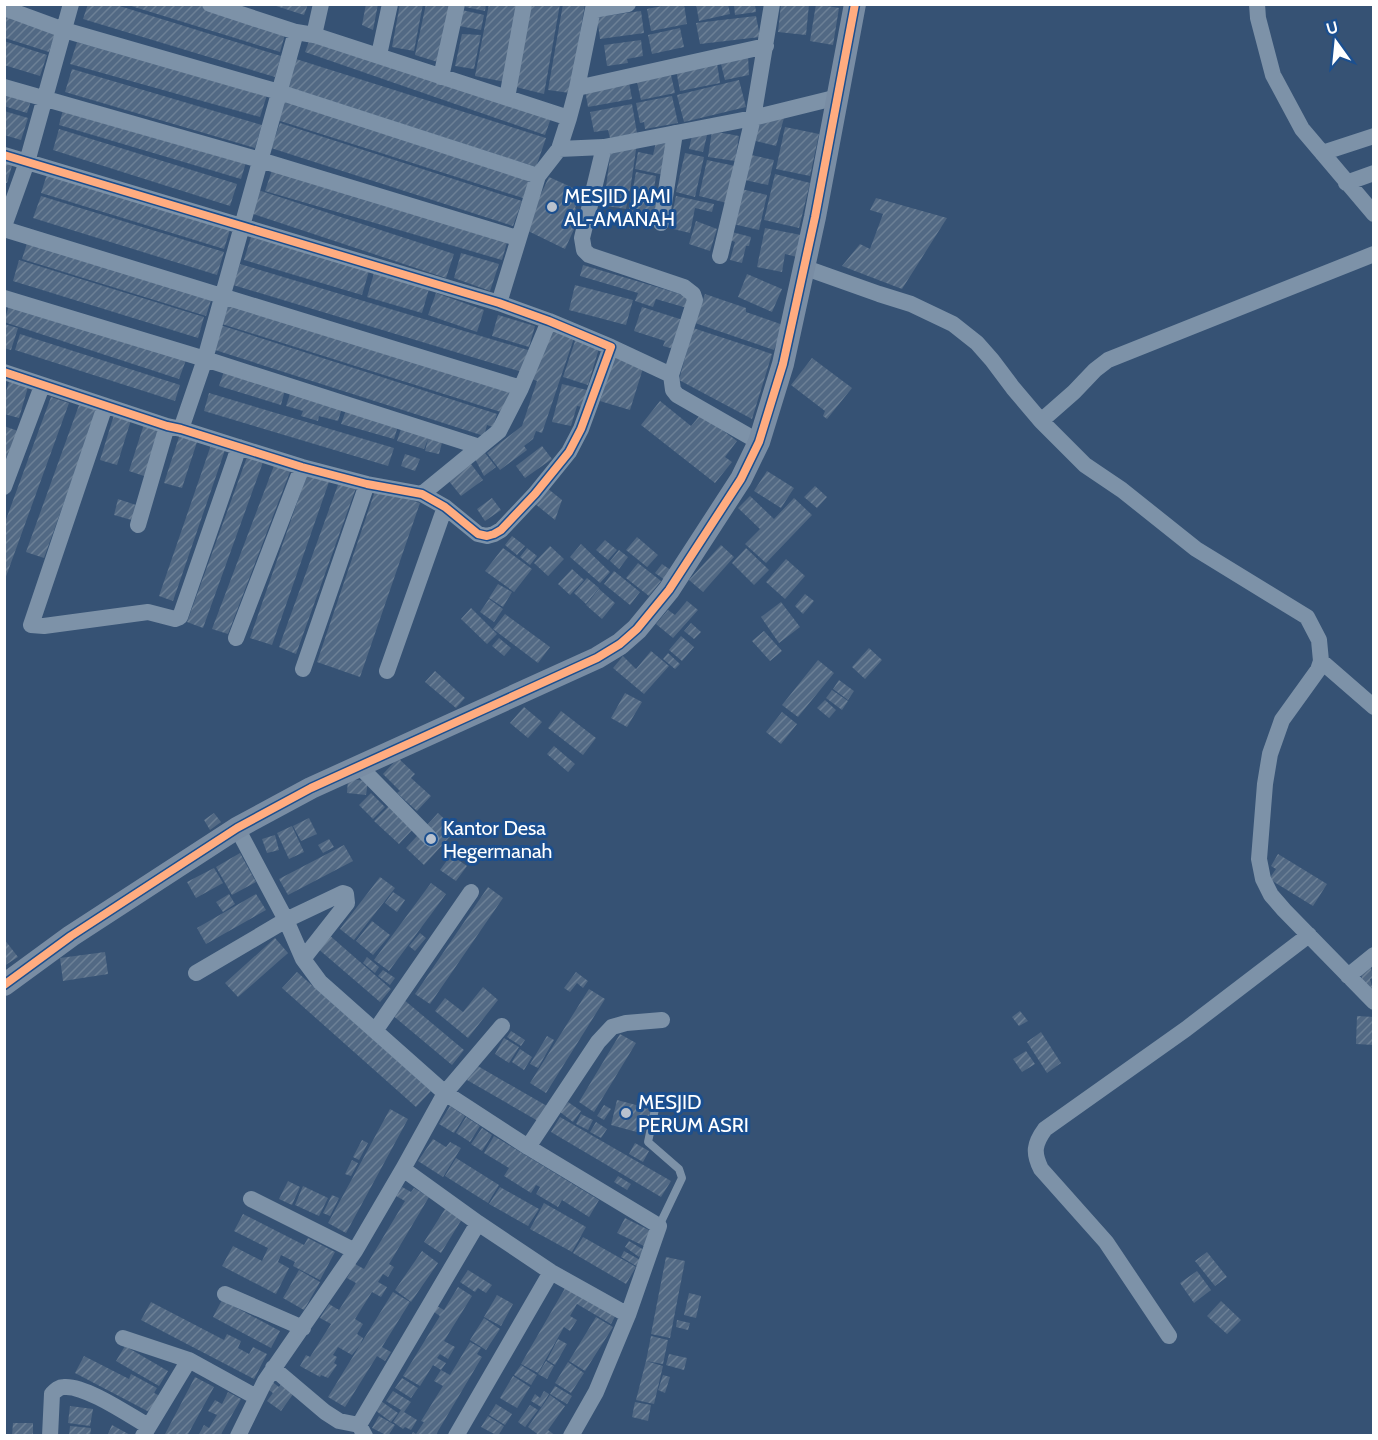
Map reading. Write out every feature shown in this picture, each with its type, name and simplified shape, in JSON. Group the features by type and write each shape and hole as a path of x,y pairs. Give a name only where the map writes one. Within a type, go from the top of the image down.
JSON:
{"street":[{"path":"71,4 27,162 4,227 222,297 521,388"},
{"path":"210,4 296,32 315,35 380,55 569,118"},
{"path":"315,35 321,4"},
{"path":"380,55 390,4"},
{"path":"441,76 457,4"},
{"path":"507,98 525,4"},
{"path":"499,303 517,238 538,176 559,149 569,118 593,8 628,4"},
{"path":"720,256 753,118 772,4"},
{"path":"4,985 80,930 237,828 312,788 589,662 620,644 637,629 669,591 741,478 759,442 783,364 815,217 855,4"},
{"path":"1257,4 1258,18 1274,75 1302,129 1374,214"},
{"path":"4,8 64,30 279,92 538,176"},
{"path":"138,525 174,427 205,359 296,32"},
{"path":"577,88 765,46"},
{"path":"4,87 260,160 517,238"},
{"path":"559,149 604,147 753,118 838,97"},
{"path":"661,223 675,133"},
{"path":"1322,153 1374,136"},
{"path":"604,147 582,238 583,246 589,255 684,287 693,294 695,300 671,375 673,390 677,395 759,442"},
{"path":"4,155 499,303 611,346 671,375"},
{"path":"1346,183 1374,172"},
{"path":"1041,421 1108,360 1374,254"},
{"path":"803,267 911,304 953,324 977,343 1041,421 1085,465 1122,490 1196,549 1307,617 1319,640 1321,661 1318,670 1282,720 1270,754 1265,784 1259,859 1263,879 1271,894 1374,1002"},
{"path":"4,298 205,359 480,447"},
{"path":"422,494 499,431 521,388 549,321"},
{"path":"4,372 302,467 367,484 422,494 445,507 478,534 487,536 501,530 535,494 569,452 581,429 611,346"},
{"path":"4,487 42,386"},
{"path":"105,406 31,625 64,624 148,612 175,619 180,617 239,447"},
{"path":"236,638 302,467"},
{"path":"303,669 367,484"},
{"path":"387,671 445,507"},
{"path":"1321,661 1374,707"},
{"path":"359,766 431,839"},
{"path":"237,828 286,920 303,959 320,982 445,1093 528,1147 659,1226 628,1315 596,1392 571,1436"},
{"path":"375,1031 471,892"},
{"path":"196,973 286,920 343,893 346,894 347,903 303,959"},
{"path":"1168,1336 1106,1242 1041,1169 1035,1157 1035,1147 1045,1129 1186,1029 1309,935"},
{"path":"1348,976 1374,955"},
{"path":"528,1147 598,1042 612,1027 626,1023 662,1020"},
{"path":"238,1436 256,1397 273,1368 355,1251 445,1093 502,1026"},
{"path":"403,1169 551,1272 628,1315"},
{"path":"251,1199 355,1251"},
{"path":"273,1368 339,1421 362,1430 478,1223"},
{"path":"456,1436 551,1272"},
{"path":"225,1294 303,1328"},
{"path":"123,1338 189,1360 256,1397"},
{"path":"50,1436 52,1394 56,1389 64,1387 75,1388 98,1397 146,1431 189,1360"}],"lane":[{"path":"655,1108 648,1142 679,1169 682,1178 659,1226"}],"building":[{"path":"88,4 113,4 281,56 275,77 83,19"},
{"path":"201,4 286,31 280,52 128,5"},
{"path":"270,4 308,4 304,15"},
{"path":"366,4 378,4 373,30 362,25"},
{"path":"400,4 423,4 414,51 392,47"},
{"path":"426,4 453,4 441,63 415,55"},
{"path":"466,4 486,4 485,11 465,7"},
{"path":"489,4 519,4 505,82 475,76"},
{"path":"531,4 560,4 544,94 516,87"},
{"path":"563,4 585,4 570,93 548,90"},
{"path":"684,4 687,24 651,31 647,9"},
{"path":"696,4 728,4 730,14 699,21"},
{"path":"781,4 809,4 806,35 778,32"},
{"path":"816,4 839,8 833,45 810,41"},
{"path":"734,5 755,5 756,12 735,15"},
{"path":"462,10 484,15 481,30 459,26"},
{"path":"641,11 644,33 600,39 597,17"},
{"path":"5,16 56,32 49,52 5,38"},
{"path":"756,16 760,37 700,44 696,23"},
{"path":"680,28 684,47 652,54 648,35"},
{"path":"462,34 481,35 474,69 455,66"},
{"path":"311,36 551,118 545,135 305,52"},
{"path":"641,40 643,56 627,59 628,63 607,66 604,45"},
{"path":"4,41 47,55 40,76 4,65"},
{"path":"77,42 267,95 260,117 70,64"},
{"path":"748,56 749,75 725,80 721,64"},
{"path":"296,59 546,138 536,167 287,87"},
{"path":"717,63 720,83 680,91 676,70"},
{"path":"72,69 262,125 255,148 65,92"},
{"path":"671,75 675,93 641,100 637,82"},
{"path":"739,80 746,107 684,122 677,95"},
{"path":"629,82 632,99 588,107 585,90"},
{"path":"4,90 32,98 27,113 4,106"},
{"path":"672,96 678,123 645,129 644,122 640,123 636,103"},
{"path":"284,98 530,177 523,198 277,120"},
{"path":"632,104 637,133 610,138 608,130 594,132 590,112"},
{"path":"64,106 247,159 241,179 59,125"},
{"path":"4,111 28,118 21,140 4,135"},
{"path":"784,118 776,146 752,140 755,121"},
{"path":"280,123 522,201 513,226 271,148"},
{"path":"785,127 819,134 810,176 776,169"},
{"path":"59,129 237,184 230,206 53,150"},
{"path":"693,131 707,135 703,152 689,149"},
{"path":"712,131 739,136 735,161 708,157"},
{"path":"656,142 671,145 664,175 635,169 638,152 653,155"},
{"path":"637,143 630,191 606,187 611,149"},
{"path":"685,153 704,157 695,197 676,192"},
{"path":"751,155 774,160 768,185 745,180"},
{"path":"4,160 13,162 7,183 4,183"},
{"path":"707,160 735,166 727,203 699,196"},
{"path":"272,170 508,239 502,260 265,191"},
{"path":"636,172 656,176 654,189 649,188 648,195 662,198 658,220 628,215"},
{"path":"47,174 230,230 224,249 41,193"},
{"path":"775,174 810,183 799,228 764,220"},
{"path":"549,177 582,192 575,208 581,214 565,249 524,229"},
{"path":"741,189 767,195 759,230 733,224"},
{"path":"258,190 454,254 446,278 250,213"},
{"path":"609,191 629,194 626,209 607,206"},
{"path":"41,196 224,252 217,275 33,218"},
{"path":"676,196 714,204 712,212 695,208 690,233 669,228"},
{"path":"876,198 947,218 902,289 842,266 860,244 870,249 883,214 870,210"},
{"path":"696,221 717,229 710,251 689,244"},
{"path":"765,228 801,235 797,257 785,254 782,272 757,267"},
{"path":"732,232 751,237 742,263 730,260 735,242 730,240"},
{"path":"251,237 369,271 362,295 244,260"},
{"path":"28,240 212,297 206,316 22,259"},
{"path":"461,253 499,264 490,291 454,278"},
{"path":"19,260 204,317 198,338 13,281"},
{"path":"240,264 528,350 522,372 233,285"},
{"path":"583,265 690,297 687,308 656,299 653,307 635,301 638,293 580,276"},
{"path":"374,273 429,289 422,313 367,297"},
{"path":"747,274 782,289 772,312 738,297"},
{"path":"575,285 633,300 626,325 569,310"},
{"path":"436,293 484,310 477,332 428,315"},
{"path":"705,294 746,308 746,312 783,325 774,350 695,323"},
{"path":"10,302 186,360 179,379 4,322"},
{"path":"229,303 511,392 504,413 222,324"},
{"path":"642,307 683,320 674,349 663,346 665,341 634,331"},
{"path":"498,315 535,326 529,347 492,336"},
{"path":"4,324 18,328 11,350 4,348"},
{"path":"220,325 497,414 493,427 487,425 484,436 212,349"},
{"path":"547,325 575,335 542,433 536,431 533,439 524,446 527,450 500,470 487,453 522,426 537,381 529,378"},
{"path":"693,328 772,354 752,419 679,380"},
{"path":"20,334 180,385 175,401 15,350"},
{"path":"576,338 600,345 588,385 563,377"},
{"path":"615,355 644,365 630,410 600,401"},
{"path":"812,358 852,388 827,419 823,416 825,411 791,385"},
{"path":"224,371 285,390 281,405 219,386"},
{"path":"9,382 28,387 19,418 4,414 4,398"},
{"path":"562,384 587,390 583,407 577,406 571,426 552,422"},
{"path":"291,391 342,408 338,421 319,416 318,421 301,416 303,411 286,406"},
{"path":"209,393 394,448 388,466 204,411"},
{"path":"51,397 69,403 4,582 4,525"},
{"path":"660,401 691,426 701,414 737,441 725,457 732,462 715,483 641,425"},
{"path":"79,405 97,411 44,558 26,552"},
{"path":"346,410 398,426 394,439 341,424"},
{"path":"114,415 131,420 117,465 100,460"},
{"path":"144,424 162,430 147,477 129,471"},
{"path":"4,426 18,431 4,463"},
{"path":"402,426 443,439 439,454 425,451 428,439 424,449 397,441"},
{"path":"179,437 197,442 182,488 164,483"},
{"path":"211,445 225,450 173,601 159,596"},
{"path":"542,446 552,459 525,478 516,466"},
{"path":"485,453 496,467 484,476 474,457"},
{"path":"405,454 420,459 415,471 401,466"},
{"path":"247,457 263,462 203,628 187,622"},
{"path":"275,463 291,469 228,634 212,629"},
{"path":"471,464 483,480 461,496 448,480"},
{"path":"308,471 330,479 272,645 250,638"},
{"path":"767,471 794,488 781,508 754,491"},
{"path":"339,482 356,488 296,654 279,647"},
{"path":"815,486 827,497 817,508 804,497"},
{"path":"376,488 420,503 360,677 317,662"},
{"path":"547,488 562,500 555,520 534,503"},
{"path":"750,496 774,519 794,498 812,515 766,563 745,544 760,529 738,508"},
{"path":"492,498 501,510 485,521 477,509"},
{"path":"118,499 139,506 135,521 114,515"},
{"path":"512,536 525,546 517,555 505,545"},
{"path":"637,537 658,555 647,567 626,550"},
{"path":"605,540 617,550 608,560 596,550"},
{"path":"581,544 610,572 600,583 570,557"},
{"path":"721,545 734,557 703,592 689,580"},
{"path":"550,546 564,559 548,576 534,563"},
{"path":"503,548 532,569 514,592 485,571"},
{"path":"527,548 537,556 530,565 520,557"},
{"path":"746,548 769,570 754,585 732,563"},
{"path":"619,550 628,557 619,569 610,561"},
{"path":"786,559 805,576 785,599 766,582"},
{"path":"638,563 661,581 649,596 626,578"},
{"path":"662,564 672,571 665,580 655,573"},
{"path":"572,569 584,580 570,595 558,584"},
{"path":"614,571 640,592 630,605 604,584"},
{"path":"587,578 599,588 586,604 574,593"},
{"path":"498,584 512,592 503,607 489,598"},
{"path":"599,589 615,603 602,619 586,605"},
{"path":"805,594 814,601 803,614 795,606"},
{"path":"489,599 503,609 494,622 480,612"},
{"path":"687,601 698,610 673,638 656,624 668,610 675,615"},
{"path":"781,602 800,627 779,643 761,617"},
{"path":"471,608 497,634 487,644 461,619"},
{"path":"505,614 550,647 538,663 493,629"},
{"path":"691,623 701,632 694,639 684,631"},
{"path":"764,631 782,651 770,661 752,641"},
{"path":"681,636 694,647 682,661 669,650"},
{"path":"499,638 511,648 504,656 492,646"},
{"path":"869,648 882,660 865,679 852,667"},
{"path":"651,651 669,666 644,694 613,668 623,656 636,669"},
{"path":"668,653 680,664 675,669 663,659"},
{"path":"818,660 834,673 798,717 782,705"},
{"path":"435,671 465,698 456,708 425,682"},
{"path":"839,680 854,691 848,700 833,689"},
{"path":"832,690 848,701 842,710 826,698"},
{"path":"625,693 642,702 627,727 611,718"},
{"path":"825,700 836,710 829,718 817,708"},
{"path":"524,707 542,722 528,738 510,723"},
{"path":"561,711 596,738 583,755 548,728"},
{"path":"782,712 797,724 781,744 766,732"},
{"path":"554,746 575,764 568,772 547,754"},
{"path":"398,758 415,774 411,778 431,796 417,811 397,793 400,791 383,774"},
{"path":"348,779 368,781 366,795 347,793"},
{"path":"371,793 385,807 373,819 359,805"},
{"path":"390,805 414,828 399,844 374,821"},
{"path":"214,813 221,822 210,830 204,820"},
{"path":"438,813 456,830 424,865 406,848"},
{"path":"309,818 317,834 301,841 293,826"},
{"path":"292,826 304,852 289,859 277,833"},
{"path":"275,835 279,850 267,853 262,839"},
{"path":"329,839 334,847 323,853 318,845"},
{"path":"344,845 353,861 288,895 279,879"},
{"path":"240,853 256,882 232,895 216,867"},
{"path":"1278,854 1327,884 1313,906 1269,879 1276,869 1271,866"},
{"path":"451,855 467,866 456,881 440,870"},
{"path":"214,868 223,883 196,898 187,882"},
{"path":"380,877 395,888 354,940 340,929"},
{"path":"431,883 446,894 389,971 374,960"},
{"path":"488,887 503,898 430,1004 415,994"},
{"path":"393,892 405,900 397,912 385,903"},
{"path":"229,894 235,904 223,912 216,902"},
{"path":"256,894 266,910 206,944 197,928"},
{"path":"372,921 390,935 373,955 356,941"},
{"path":"420,933 426,938 415,951 409,946"},
{"path":"328,934 391,989 380,1002 316,947"},
{"path":"275,938 288,953 238,997 225,983"},
{"path":"4,939 18,957 4,966"},
{"path":"105,952 108,974 63,981 60,958"},
{"path":"367,957 379,967 375,973 363,963"},
{"path":"1371,968 1374,978 1370,979 1373,990 1365,992 1360,970"},
{"path":"383,970 395,978 390,985 378,976"},
{"path":"297,972 431,1091 416,1107 282,988"},
{"path":"576,972 588,981 583,988 577,983 570,992 564,988"},
{"path":"483,987 498,1000 468,1038 435,1011 445,998 463,1012"},
{"path":"589,989 605,999 546,1093 530,1083"},
{"path":"403,999 464,1050 452,1065 391,1014"},
{"path":"1020,1011 1028,1021 1019,1026 1012,1017"},
{"path":"1357,1016 1374,1017 1374,1045 1356,1044"},
{"path":"511,1031 525,1040 521,1046 507,1037"},
{"path":"1041,1032 1061,1063 1047,1073 1027,1042"},
{"path":"620,1034 636,1043 594,1112 579,1102"},
{"path":"547,1036 554,1040 538,1068 530,1064"},
{"path":"504,1038 519,1047 509,1063 495,1054"},
{"path":"520,1049 532,1057 524,1070 512,1062"},
{"path":"1026,1051 1035,1064 1022,1072 1013,1059"},
{"path":"476,1065 547,1106 538,1121 467,1080"},
{"path":"617,1100 651,1109 644,1134 611,1125"},
{"path":"568,1102 581,1111 573,1122 560,1112"},
{"path":"604,1105 611,1109 604,1120 597,1116"},
{"path":"450,1106 465,1116 454,1133 439,1124"},
{"path":"390,1109 408,1119 346,1233 328,1223"},
{"path":"581,1114 593,1120 588,1130 576,1124"},
{"path":"466,1117 480,1126 470,1142 456,1133"},
{"path":"560,1117 671,1181 661,1197 551,1132"},
{"path":"596,1122 607,1129 601,1138 590,1132"},
{"path":"482,1128 492,1135 482,1151 471,1144"},
{"path":"494,1136 599,1200 589,1217 562,1200 558,1207 536,1194 540,1187 536,1185 531,1193 504,1176 509,1168 484,1153"},
{"path":"433,1139 446,1147 450,1142 461,1148 443,1177 418,1161"},
{"path":"362,1140 368,1143 359,1160 353,1157"},
{"path":"635,1143 649,1151 643,1162 629,1154"},
{"path":"456,1158 499,1185 488,1203 445,1176"},
{"path":"352,1160 358,1163 351,1176 345,1174"},
{"path":"618,1176 631,1184 627,1190 614,1182"},
{"path":"288,1181 300,1187 292,1205 279,1199"},
{"path":"303,1186 328,1198 319,1216 295,1205"},
{"path":"402,1187 411,1192 414,1188 429,1197 389,1264 394,1267 388,1277 383,1274 378,1282 387,1287 381,1297 372,1292 355,1319 363,1324 357,1334 363,1338 352,1355 338,1347 333,1355 337,1357 334,1363 337,1365 328,1378 321,1375 320,1377 300,1366 306,1355 310,1357 331,1324 320,1318 329,1304 339,1310 356,1283 347,1278 355,1264 364,1269 405,1201 396,1196"},
{"path":"500,1187 539,1209 528,1226 489,1204"},
{"path":"332,1195 339,1198 330,1216 323,1213"},
{"path":"544,1203 586,1227 572,1252 530,1229"},
{"path":"445,1209 462,1219 441,1253 424,1242"},
{"path":"243,1214 304,1245 308,1238 335,1252 320,1280 293,1266 295,1262 281,1255 278,1262 289,1268 276,1294 222,1266 233,1246 262,1261 268,1248 234,1231"},
{"path":"625,1218 653,1232 646,1247 617,1233"},
{"path":"583,1237 636,1267 626,1284 573,1253"},
{"path":"629,1241 644,1250 639,1257 625,1247"},
{"path":"422,1251 438,1263 411,1302 395,1290"},
{"path":"624,1251 642,1261 638,1267 621,1257"},
{"path":"1207,1252 1227,1277 1215,1286 1195,1261"},
{"path":"666,1257 685,1261 670,1338 651,1334"},
{"path":"299,1270 320,1282 304,1310 283,1298"},
{"path":"468,1270 492,1285 486,1293 478,1288 475,1292 460,1282"},
{"path":"1197,1271 1211,1290 1194,1303 1180,1283"},
{"path":"568,1283 618,1311 611,1324 577,1304 570,1316 577,1320 570,1331 564,1327 538,1373 521,1364"},
{"path":"458,1287 472,1296 444,1341 455,1347 448,1359 440,1354 437,1358 446,1363 441,1370 433,1365 420,1386 403,1376 440,1316 431,1310 435,1305 444,1310"},
{"path":"393,1292 410,1302 382,1347 391,1352 385,1361 377,1356 345,1407 328,1397"},
{"path":"689,1293 701,1296 696,1318 684,1315"},
{"path":"497,1295 513,1304 501,1326 484,1317"},
{"path":"222,1300 280,1331 271,1348 213,1317"},
{"path":"1221,1301 1241,1320 1227,1334 1207,1316"},
{"path":"151,1302 224,1340 227,1334 241,1341 238,1348 249,1354 253,1347 267,1354 254,1379 141,1320"},
{"path":"596,1317 613,1327 585,1371 569,1361"},
{"path":"484,1318 500,1329 486,1350 470,1340"},
{"path":"677,1320 690,1323 688,1330 676,1327"},
{"path":"651,1336 668,1340 663,1364 646,1361"},
{"path":"558,1339 567,1344 555,1365 547,1360"},
{"path":"470,1342 481,1348 477,1354 482,1357 436,1436 411,1436 413,1432 416,1434 424,1422 421,1421 443,1386 434,1381 441,1370 450,1375"},
{"path":"125,1346 168,1371 159,1386 116,1361"},
{"path":"669,1354 687,1358 684,1370 666,1365"},
{"path":"84,1356 129,1379 131,1374 157,1388 154,1393 162,1397 153,1414 75,1373"},
{"path":"546,1361 554,1366 547,1379 538,1374"},
{"path":"646,1361 663,1366 654,1404 636,1400"},
{"path":"568,1362 584,1373 571,1393 555,1383"},
{"path":"521,1365 537,1375 531,1385 514,1375"},
{"path":"663,1375 670,1377 665,1393 658,1390"},
{"path":"513,1376 530,1387 517,1408 500,1398"},
{"path":"195,1377 214,1387 187,1436 164,1436"},
{"path":"402,1378 418,1388 411,1398 395,1388"},
{"path":"284,1380 296,1390 281,1411 267,1401 273,1393 266,1388 271,1381 279,1387"},
{"path":"555,1386 572,1396 567,1404 550,1394"},
{"path":"393,1391 411,1402 404,1412 417,1420 411,1430 405,1427 403,1429 393,1422 401,1410 386,1401"},
{"path":"544,1391 549,1394 541,1407 531,1401 535,1394 540,1398"},
{"path":"228,1392 241,1399 220,1436 198,1436 204,1425 209,1428 217,1415 208,1411 215,1400 222,1404"},
{"path":"550,1395 565,1406 548,1430 556,1436 540,1436 528,1427"},
{"path":"381,1401 398,1413 391,1422 375,1410"},
{"path":"635,1402 651,1405 648,1421 632,1417"},
{"path":"496,1404 512,1414 505,1425 489,1415"},
{"path":"530,1405 538,1410 525,1427 518,1422"},
{"path":"70,1406 93,1409 90,1426 68,1423"},
{"path":"379,1416 395,1425 388,1436 372,1428"},
{"path":"488,1416 504,1426 498,1436 481,1427"},
{"path":"13,1423 33,1423 33,1436 12,1436"},
{"path":"112,1425 132,1436 107,1436"},
{"path":"70,1426 91,1428 90,1436 69,1436"}],"cycle path":[{"path":"4,985 71,936 237,828 311,788 597,658 620,644 637,629 669,590 741,479 759,442 783,364 815,217 855,4"},
{"path":"4,155 499,303 611,347 581,429 569,452 535,494 501,530 487,536 478,534 445,507 422,494 367,484 302,467 167,426 4,372"}],"place":[{"name":"MESJID JAMI AL-AMANAH","path":"552,207"},
{"name":"Kantor Desa Hegermanah","path":"431,839"},
{"name":"MESJID PERUM ASRI","path":"626,1113"}]}
